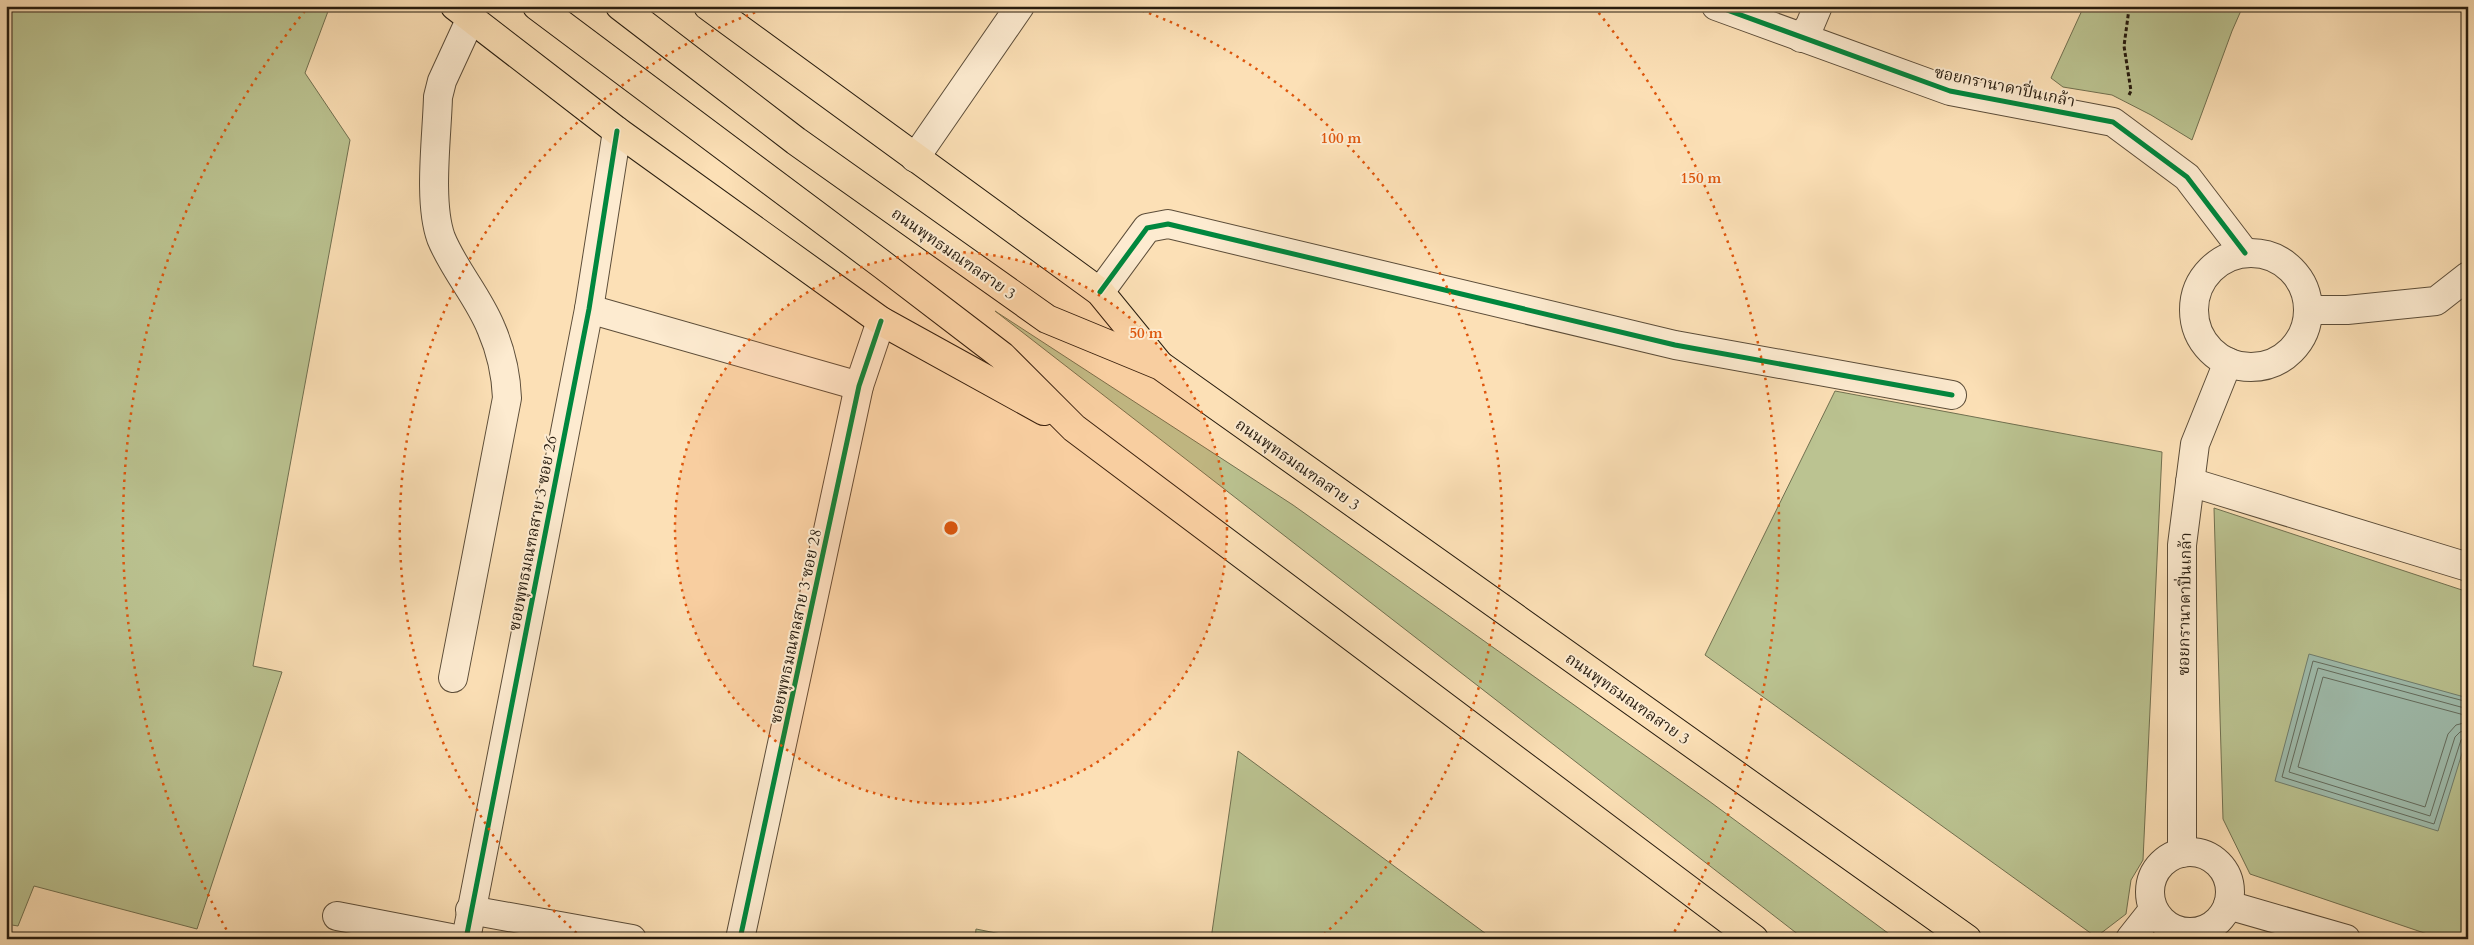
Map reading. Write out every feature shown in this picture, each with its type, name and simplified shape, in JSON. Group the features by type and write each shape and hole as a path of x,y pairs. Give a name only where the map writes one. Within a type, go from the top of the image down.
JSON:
{"main road":[{"path":"537,6 1002,356 1074,428"},
{"name":"ถนนพุทธมณฑลสาย 3","path":"620,6 796,142 1047,319 1161,366 1967,939"},
{"path":"708,6 1100,292 1161,366"},
{"path":"463,12 617,131 881,321 1074,428 1754,939"}],"street":[{"path":"915,158 1020,6"},
{"name":"ซอยกรานาดาปิ่นเกล้า","path":"1716,6 1950,90 2113,122 2187,177 2245,253"},
{"path":"1801,38 1810,26 1818,6"},
{"path":"453,678 507,398 506,369 491,326 456,268 441,236 435,202 438,97 463,12"},
{"name":"ซอยพุทธมณฑลสาย 3 ซอย 26","path":"466,939 470,910 589,309 617,131"},
{"path":"1100,292 1147,228 1168,224 1675,345 1952,395"},
{"path":"2245,253 2269,255 2290,267 2304,286 2309,310 2304,332 2291,351 2272,363 2250,367 2228,362 2212,352 2201,337 2195,319 2195,301 2201,283 2212,269 2227,258 2245,253"},
{"path":"2309,310 2347,310 2436,301 2468,276"},
{"path":"589,309 859,386"},
{"name":"ซอยพุทธมณฑลสาย 3 ซอย 28","path":"740,939 859,386 881,321"},
{"name":"ซอยกรานาดาปิ่นเกล้า","path":"2182,853 2182,545 2195,444 2228,362"},
{"path":"2190,482 2468,567"},
{"path":"2182,853 2196,853 2209,857 2220,866 2227,878 2230,892 2228,905 2217,922 2201,931 2179,935 2165,924 2153,910 2150,892 2154,875 2165,861 2182,853"},
{"path":"2228,905 2346,939"},
{"path":"470,910 632,939"},
{"path":"2130,939 2153,910"},
{"path":"337,916 456,939"}],"path":[{"path":"2113,122 2132,91 2124,46 2129,9 2133,6"}],"green space":[{"path":"6,6 330,6 305,73 350,140 253,666 282,672 197,929 34,886 18,926 6,924"},
{"path":"2084,6 2243,6 2192,140 2151,115 2112,95 2063,87 2051,78"},
{"path":"995,311 1293,505 1709,801 1896,939 1804,939"},
{"path":"1835,391 2162,452 2143,860 2131,880 2126,914 2096,937 1705,655"},
{"path":"2214,508 2468,592 2468,939 2442,939 2250,874 2223,819"},
{"path":"1238,751 1493,939 1211,939"},
{"path":"976,929 1026,939 975,939"}],"water":[{"path":"2309,654 2468,698 2468,734 2438,831 2275,781"}],"cycle path":[{"path":"1716,6 1950,91 2113,122 2187,177 2245,253"},
{"path":"466,939 589,309 617,131"},
{"path":"1100,292 1147,228 1168,224 1675,345 1952,395"},
{"path":"740,939 859,386 881,321"}]}
